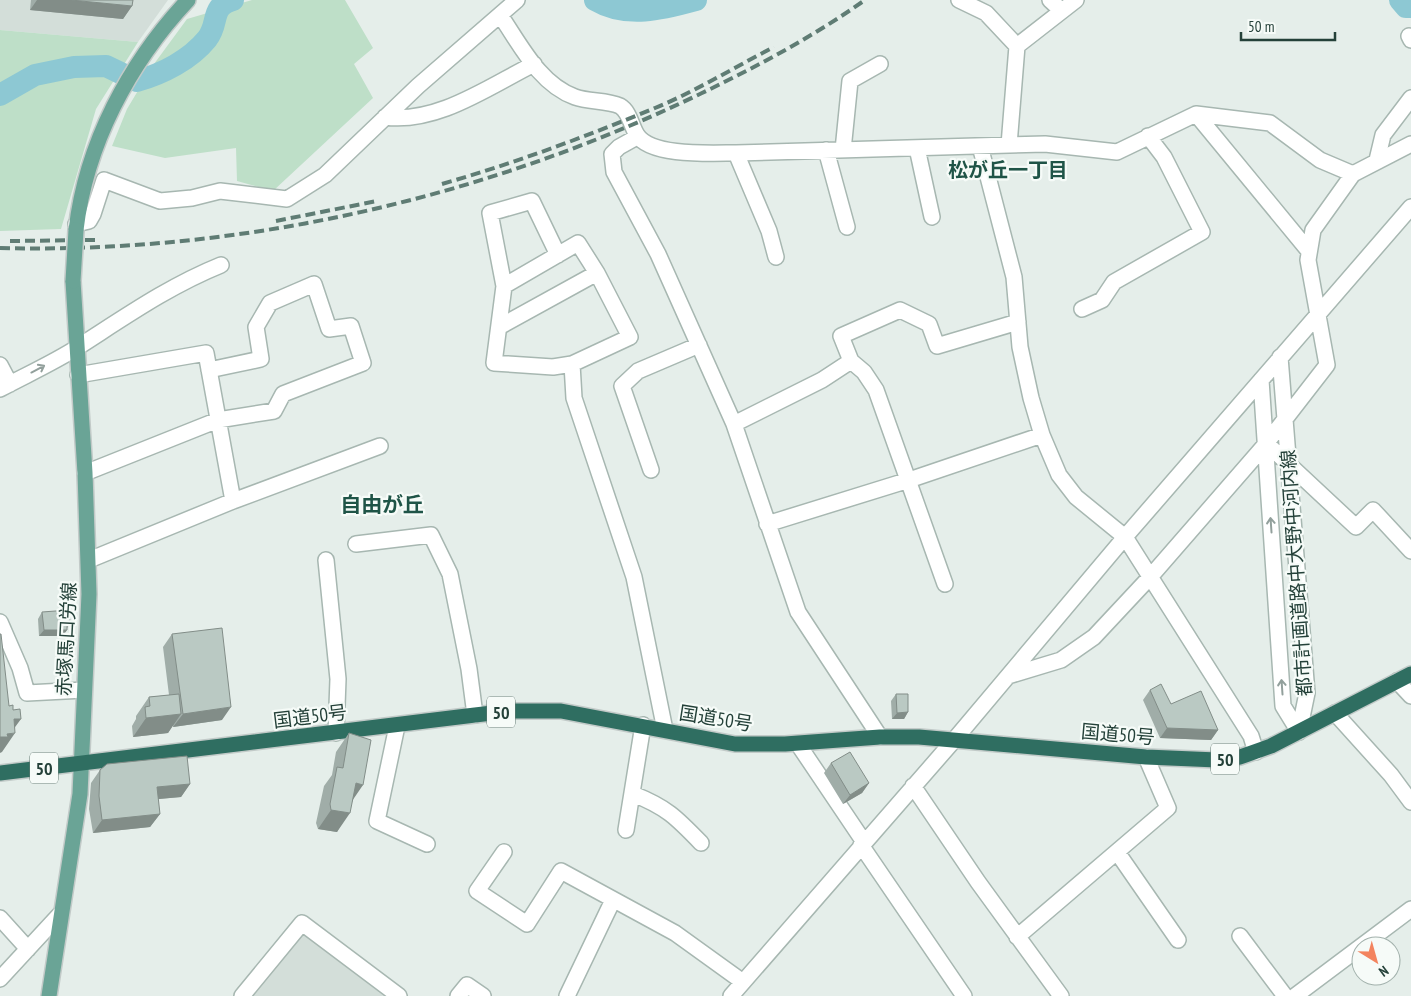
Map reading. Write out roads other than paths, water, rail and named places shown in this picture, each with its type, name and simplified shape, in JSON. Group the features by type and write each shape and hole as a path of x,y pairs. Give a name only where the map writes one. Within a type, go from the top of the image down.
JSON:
{"highway":[{"name":"国道50号","path":"0,773 475,715 550,710 643,725 735,744 798,744 880,737 955,739 1146,757 1217,760 1256,752 1411,674"}],"main road":[{"path":"76,227 90,165 110,112 138,63 172,17 188,0"},
{"name":"赤塚馬口労線","path":"48,996 80,794 89,560 72,281 76,227"}],"street":[{"path":"76,227 89,221 94,214 104,180 160,201 192,198 220,191 287,199 325,175 385,117 517,0"},
{"path":"959,0 975,3 1017,46 1010,145"},
{"path":"1050,0 1062,11"},
{"path":"1017,46 1076,0"},
{"path":"500,14 534,64 562,92 588,102 619,106 625,110 638,136 660,148 676,151 736,153 1045,144 1117,152 1196,114 1270,124 1320,160 1353,174"},
{"path":"385,117 400,119 434,114 534,64"},
{"path":"843,150 850,82 880,64"},
{"path":"1377,160 1383,135 1411,98"},
{"path":"1196,114 1308,250"},
{"path":"638,136 619,147 612,154 614,172 658,254 734,424 798,612 880,737"},
{"path":"1082,310 1102,300 1114,282 1202,232 1164,157 1148,136"},
{"path":"1008,676 1061,660 1094,637 1151,576 1266,444 1327,365 1308,260 1308,250 1313,230 1353,174 1411,144"},
{"path":"980,146 1014,277 1022,355 1042,435 1059,475 1076,497 1125,537 1253,739 1256,752"},
{"path":"917,148 932,217"},
{"path":"826,150 847,228"},
{"path":"736,153 769,232 776,257"},
{"path":"504,286 558,255 578,243 597,273 630,337 572,364 553,368 494,363 504,286 490,213 532,201 558,255"},
{"path":"731,996 955,739 1125,537 1411,207"},
{"path":"0,366 5,386 77,348 142,304 190,278 221,266"},
{"path":"499,327 597,273"},
{"path":"84,473 218,420 274,411 283,394 363,363 351,326 329,329 314,284 270,303 256,326 261,359 209,370"},
{"path":"945,584 876,390 864,372 851,362 841,336 900,310 929,324 937,346 1018,322"},
{"path":"651,470 622,386 638,372 699,345"},
{"path":"78,375 206,353 232,501"},
{"name":"都市計画道路中大野中河内線","path":"1280,357 1290,465 1306,692 1299,732"},
{"path":"734,424 822,380 851,362"},
{"path":"572,364 574,398 634,577 665,730"},
{"name":"都市計画道路中大野中河内線","path":"1261,380 1283,706 1299,732"},
{"path":"767,524 909,480 1042,435"},
{"path":"1266,444 1356,527 1373,510 1411,551"},
{"path":"89,560 232,501 380,446"},
{"path":"356,544 430,535 450,574 470,669 475,715"},
{"path":"326,560 338,679 336,733"},
{"path":"0,622 20,668 27,693 84,690"},
{"path":"1397,681 1411,696"},
{"path":"1335,713 1391,775 1411,802"},
{"path":"626,830 643,725"},
{"path":"397,726 377,821 428,844"},
{"path":"798,744 862,844 964,996"},
{"path":"1017,937 1168,808 1146,757"},
{"path":"913,786 1017,937 1053,993"},
{"path":"633,794 658,804 674,814 701,843"},
{"path":"504,852 477,891 527,924 561,871 675,933 743,982"},
{"path":"1117,852 1178,940"},
{"path":"567,996 612,900"},
{"path":"1295,996 1411,909"},
{"path":"0,978 61,913"},
{"path":"0,918 28,949"},
{"path":"242,996 302,922 399,996"},
{"path":"1240,936 1284,996"},
{"path":"458,996 467,985 483,996"}],"waterway":[{"path":"0,95 35,75 74,67 106,66 137,81 156,74 184,60 200,47 211,33 218,11 226,3 233,0"},
{"path":"595,0 607,6 632,11 658,9 696,0"},
{"path":"1400,0 1406,7 1411,7"}],"railway":[{"path":"0,248 91,247 181,241 271,229 360,212 448,190 535,162 619,130 702,93 785,50 865,0"},
{"path":"442,184 550,149 655,108 700,87 774,47"},
{"path":"276,221 377,201"},
{"path":"10,241 95,240"}],"district":[{"name":"松が丘一丁目","path":"1008,170"},
{"name":"自由が丘","path":"382,504"}]}
